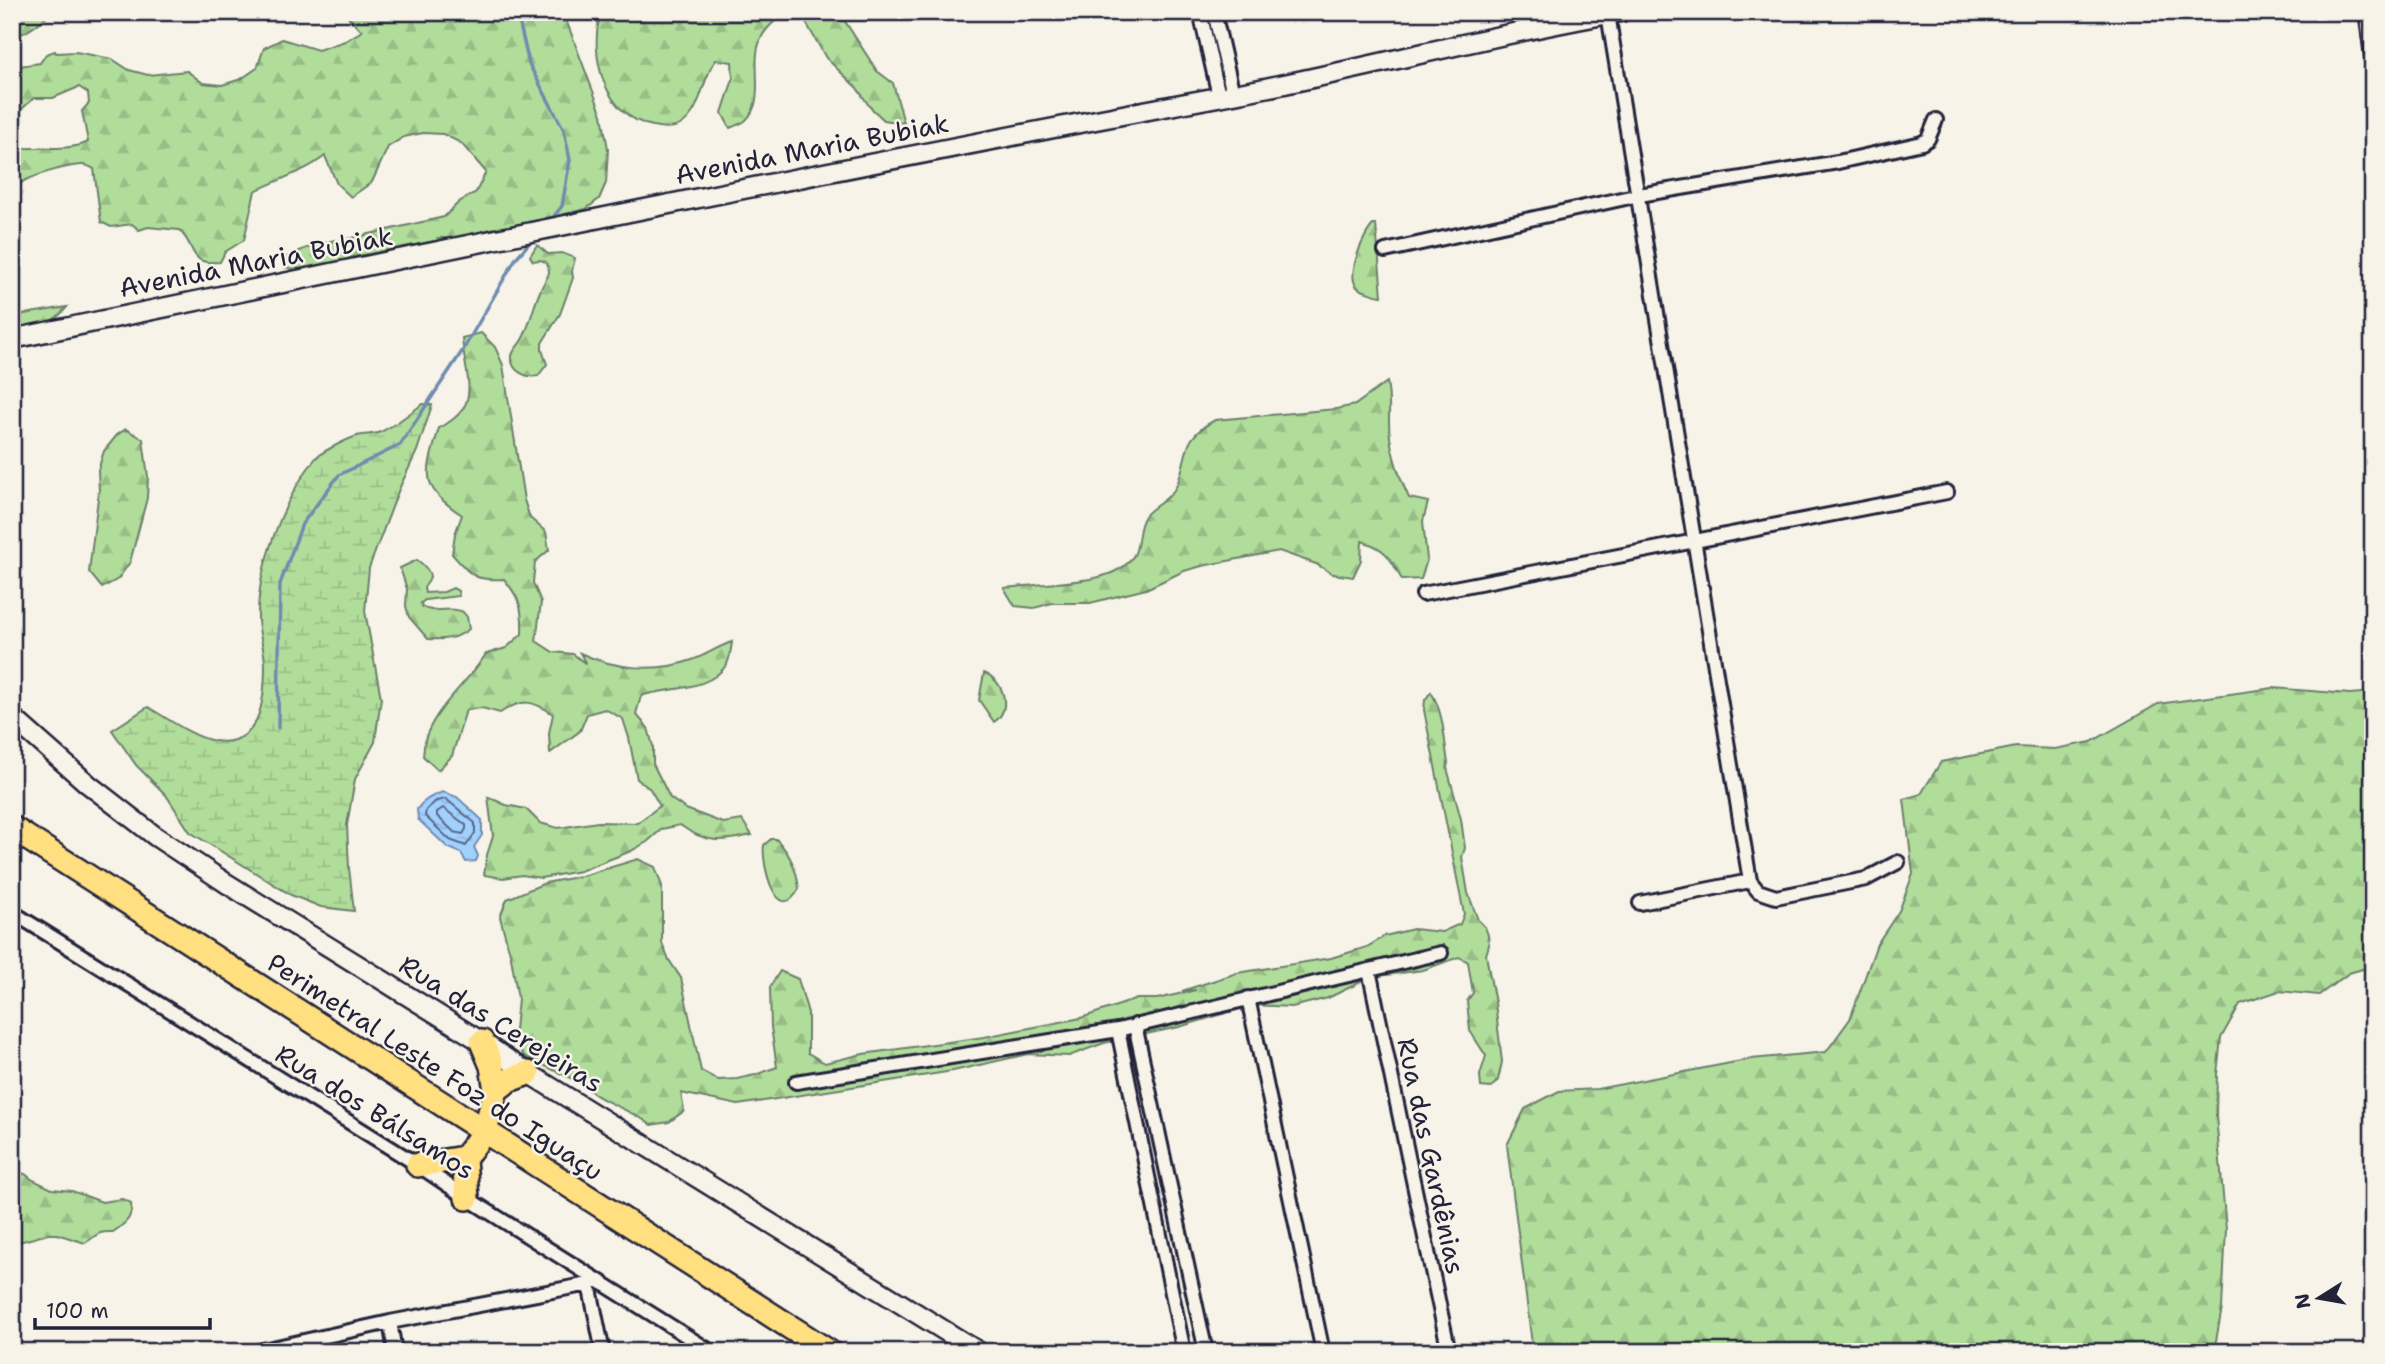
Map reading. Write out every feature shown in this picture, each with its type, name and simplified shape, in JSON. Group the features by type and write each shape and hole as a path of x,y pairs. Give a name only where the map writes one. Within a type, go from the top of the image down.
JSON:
{"highway":[{"name":"Perimetral Leste Foz do Iguaçu","path":"12,828 829,1352"},
{"path":"467,1198 464,1158 485,1131 496,1090 492,1066 482,1042"},
{"path":"496,1090 509,1080 528,1073"},
{"path":"418,1165 464,1158"}],"street":[{"path":"1200,12 1226,95"},
{"path":"1214,12 1226,95"},
{"path":"2366,12 2373,64"},
{"path":"1615,13 1639,195 1750,881 1758,891 1776,897 1866,879 1898,862"},
{"name":"Avenida Maria Bubiak","path":"12,339 759,186 1226,95 1615,13"},
{"path":"1385,251 1639,195 1885,152 1922,143 1928,139 1936,120"},
{"path":"1423,594 1948,492"},
{"name":"Rua das Cerejeiras","path":"12,717 88,784 164,842 528,1073 979,1352"},
{"path":"1640,903 1750,881"},
{"name":"Rua dos Bálsamos","path":"12,912 418,1165 592,1281 712,1352"},
{"path":"796,1082 1118,1030 1441,953"},
{"name":"Rua das Gardênias","path":"1369,970 1449,1352"},
{"path":"1248,998 1323,1352"},
{"path":"1135,1025 1206,1352"},
{"path":"1118,1030 1184,1352"},
{"path":"254,1352 592,1281 603,1352"},
{"path":"390,1322 395,1352"}],"green space":[{"path":"14,12 52,12 28,31 12,36"},
{"path":"346,12 563,12 602,115 608,149 606,183 599,199 586,209 547,218 513,234 494,228 459,238 438,238 440,240 354,257 318,270 302,272 285,267 287,257 334,240 444,217 459,202 476,192 486,172 461,143 443,134 423,133 404,137 388,147 372,182 351,197 337,184 325,156 300,171 255,191 244,240 225,252 220,262 202,261 198,258 179,230 148,227 139,230 132,224 111,227 101,222 94,169 87,165 59,169 23,182 18,185 17,204 12,203 12,149 62,148 88,142 82,111 89,103 88,93 79,87 53,98 34,98 12,118 12,67 40,63 46,54 55,51 76,52 112,59 129,70 148,75 187,71 203,83 222,85 241,79 257,68 264,48 282,39 318,50 345,41 362,31"},
{"path":"601,12 785,12 767,29 760,41 757,51 757,93 752,113 745,121 730,128 722,113 733,79 732,62 716,60 707,76 698,103 688,119 680,125 667,128 636,120 622,110 612,97 599,64 597,29"},
{"path":"800,12 839,12 877,71 893,83 904,123 884,120 870,107 857,88 826,58"},
{"path":"1373,225 1376,225 1382,296 1357,287 1353,274 1357,255"},
{"path":"537,245 548,254 562,253 575,258 573,278 560,314 542,343 547,364 538,376 533,376 524,375 516,369 512,356 526,332 549,272 546,262 533,261 530,256"},
{"path":"67,307 48,322 12,329 12,316"},
{"path":"481,333 495,347 503,365 524,500 530,518 546,532 549,550 535,562 533,583 541,602 536,641 553,652 573,654 586,664 580,653 621,666 650,668 692,660 732,642 727,664 710,680 641,696 636,714 648,728 653,746 653,764 670,798 686,809 723,823 742,820 752,835 714,840 698,836 680,825 662,829 631,851 580,871 541,878 484,875 493,836 488,797 506,805 526,809 540,823 558,828 598,822 637,823 660,806 650,789 637,779 623,719 605,709 587,714 580,731 550,753 549,733 553,714 539,706 521,703 500,713 482,708 466,710 452,756 438,770 423,756 427,734 446,703 486,654 506,648 522,634 519,604 504,579 474,576 452,554 462,515 438,496 429,478 431,457 439,428 462,410 467,400 468,379 462,338"},
{"path":"1387,382 1392,451 1398,470 1409,498 1428,502 1423,521 1427,560 1421,579 1402,580 1387,555 1362,541 1361,560 1353,577 1333,574 1316,564 1279,551 1202,566 1184,571 1146,589 1090,603 1052,603 1034,608 1015,606 1004,588 1096,578 1129,562 1135,553 1145,516 1173,492 1191,441 1215,420 1355,405"},
{"path":"423,404 432,405 417,451 399,489 369,568 365,611 381,698 375,742 355,779 347,825 354,911 321,907 291,895 190,832 166,795 136,765 112,730 148,707 190,732 215,741 230,741 242,737 251,729 264,692 265,659 258,618 262,577 274,534 293,493 315,459 322,453 357,436 384,430"},
{"path":"126,429 143,439 148,477 147,498 130,562 118,579 102,588 89,572 99,490 98,470 104,451 117,435"},
{"path":"417,560 430,574 424,588 425,593 444,592 453,588 458,591 459,596 425,600 421,603 422,607 427,609 453,609 463,612 467,617 469,629 460,635 428,639 409,617 406,606 407,589 400,568"},
{"path":"984,673 991,676 1003,695 1003,710 994,722 979,700"},
{"path":"2273,688 2350,694 2373,692 2373,966 2349,973 2319,995 2279,991 2240,1004 2221,1038 2216,1116 2226,1229 2222,1308 2214,1352 1533,1352 1507,1145 1525,1109 1559,1091 1597,1089 1751,1059 1826,1052 1850,1019 1877,944 1899,911 1913,874 1904,799 1921,794 1941,762 2016,747 2055,749 2091,742 2158,704"},
{"path":"1431,692 1441,717 1447,768 1461,819 1465,848 1462,857 1468,893 1478,920 1488,935 1486,955 1502,1062 1498,1080 1491,1088 1481,1087 1480,1075 1486,1056 1470,1031 1467,1001 1473,993 1468,962 1459,957 1423,970 1371,977 1328,998 1292,1007 1253,1005 1179,1027 1104,1043 1069,1056 1028,1054 953,1071 738,1105 681,1093 684,1111 669,1122 651,1125 597,1096 585,1085 524,1056 514,1040 518,999 511,957 500,917 507,899 545,883 582,876 638,859 655,867 662,886 662,943 681,978 701,1071 718,1080 737,1079 777,1067 771,1027 770,987 780,971 798,979 808,1013 808,1053 825,1063 863,1054 984,1037 1081,1018 1137,999 1157,999 1196,990 1182,991 1237,973 1331,958 1367,947 1385,936 1413,929 1442,932 1460,924 1464,914 1424,710 1425,700"},
{"path":"771,839 776,839 785,850 795,869 798,882 799,889 791,899 784,901 777,897 772,888 765,865 764,845"},
{"path":"12,1171 25,1174 52,1189 72,1191 102,1202 122,1199 131,1203 129,1217 113,1232 100,1233 85,1243 57,1234 48,1234 12,1244"}],"water":[{"path":"443,792 457,797 482,820 482,835 474,847 478,856 476,861 466,862 461,853 447,847 418,819 419,806"}],"waterway":[{"path":"517,12 529,64 564,130 570,160 562,206 554,216"},
{"path":"278,728 280,584 302,524 339,475 400,445 463,350 516,258 532,240"}]}
